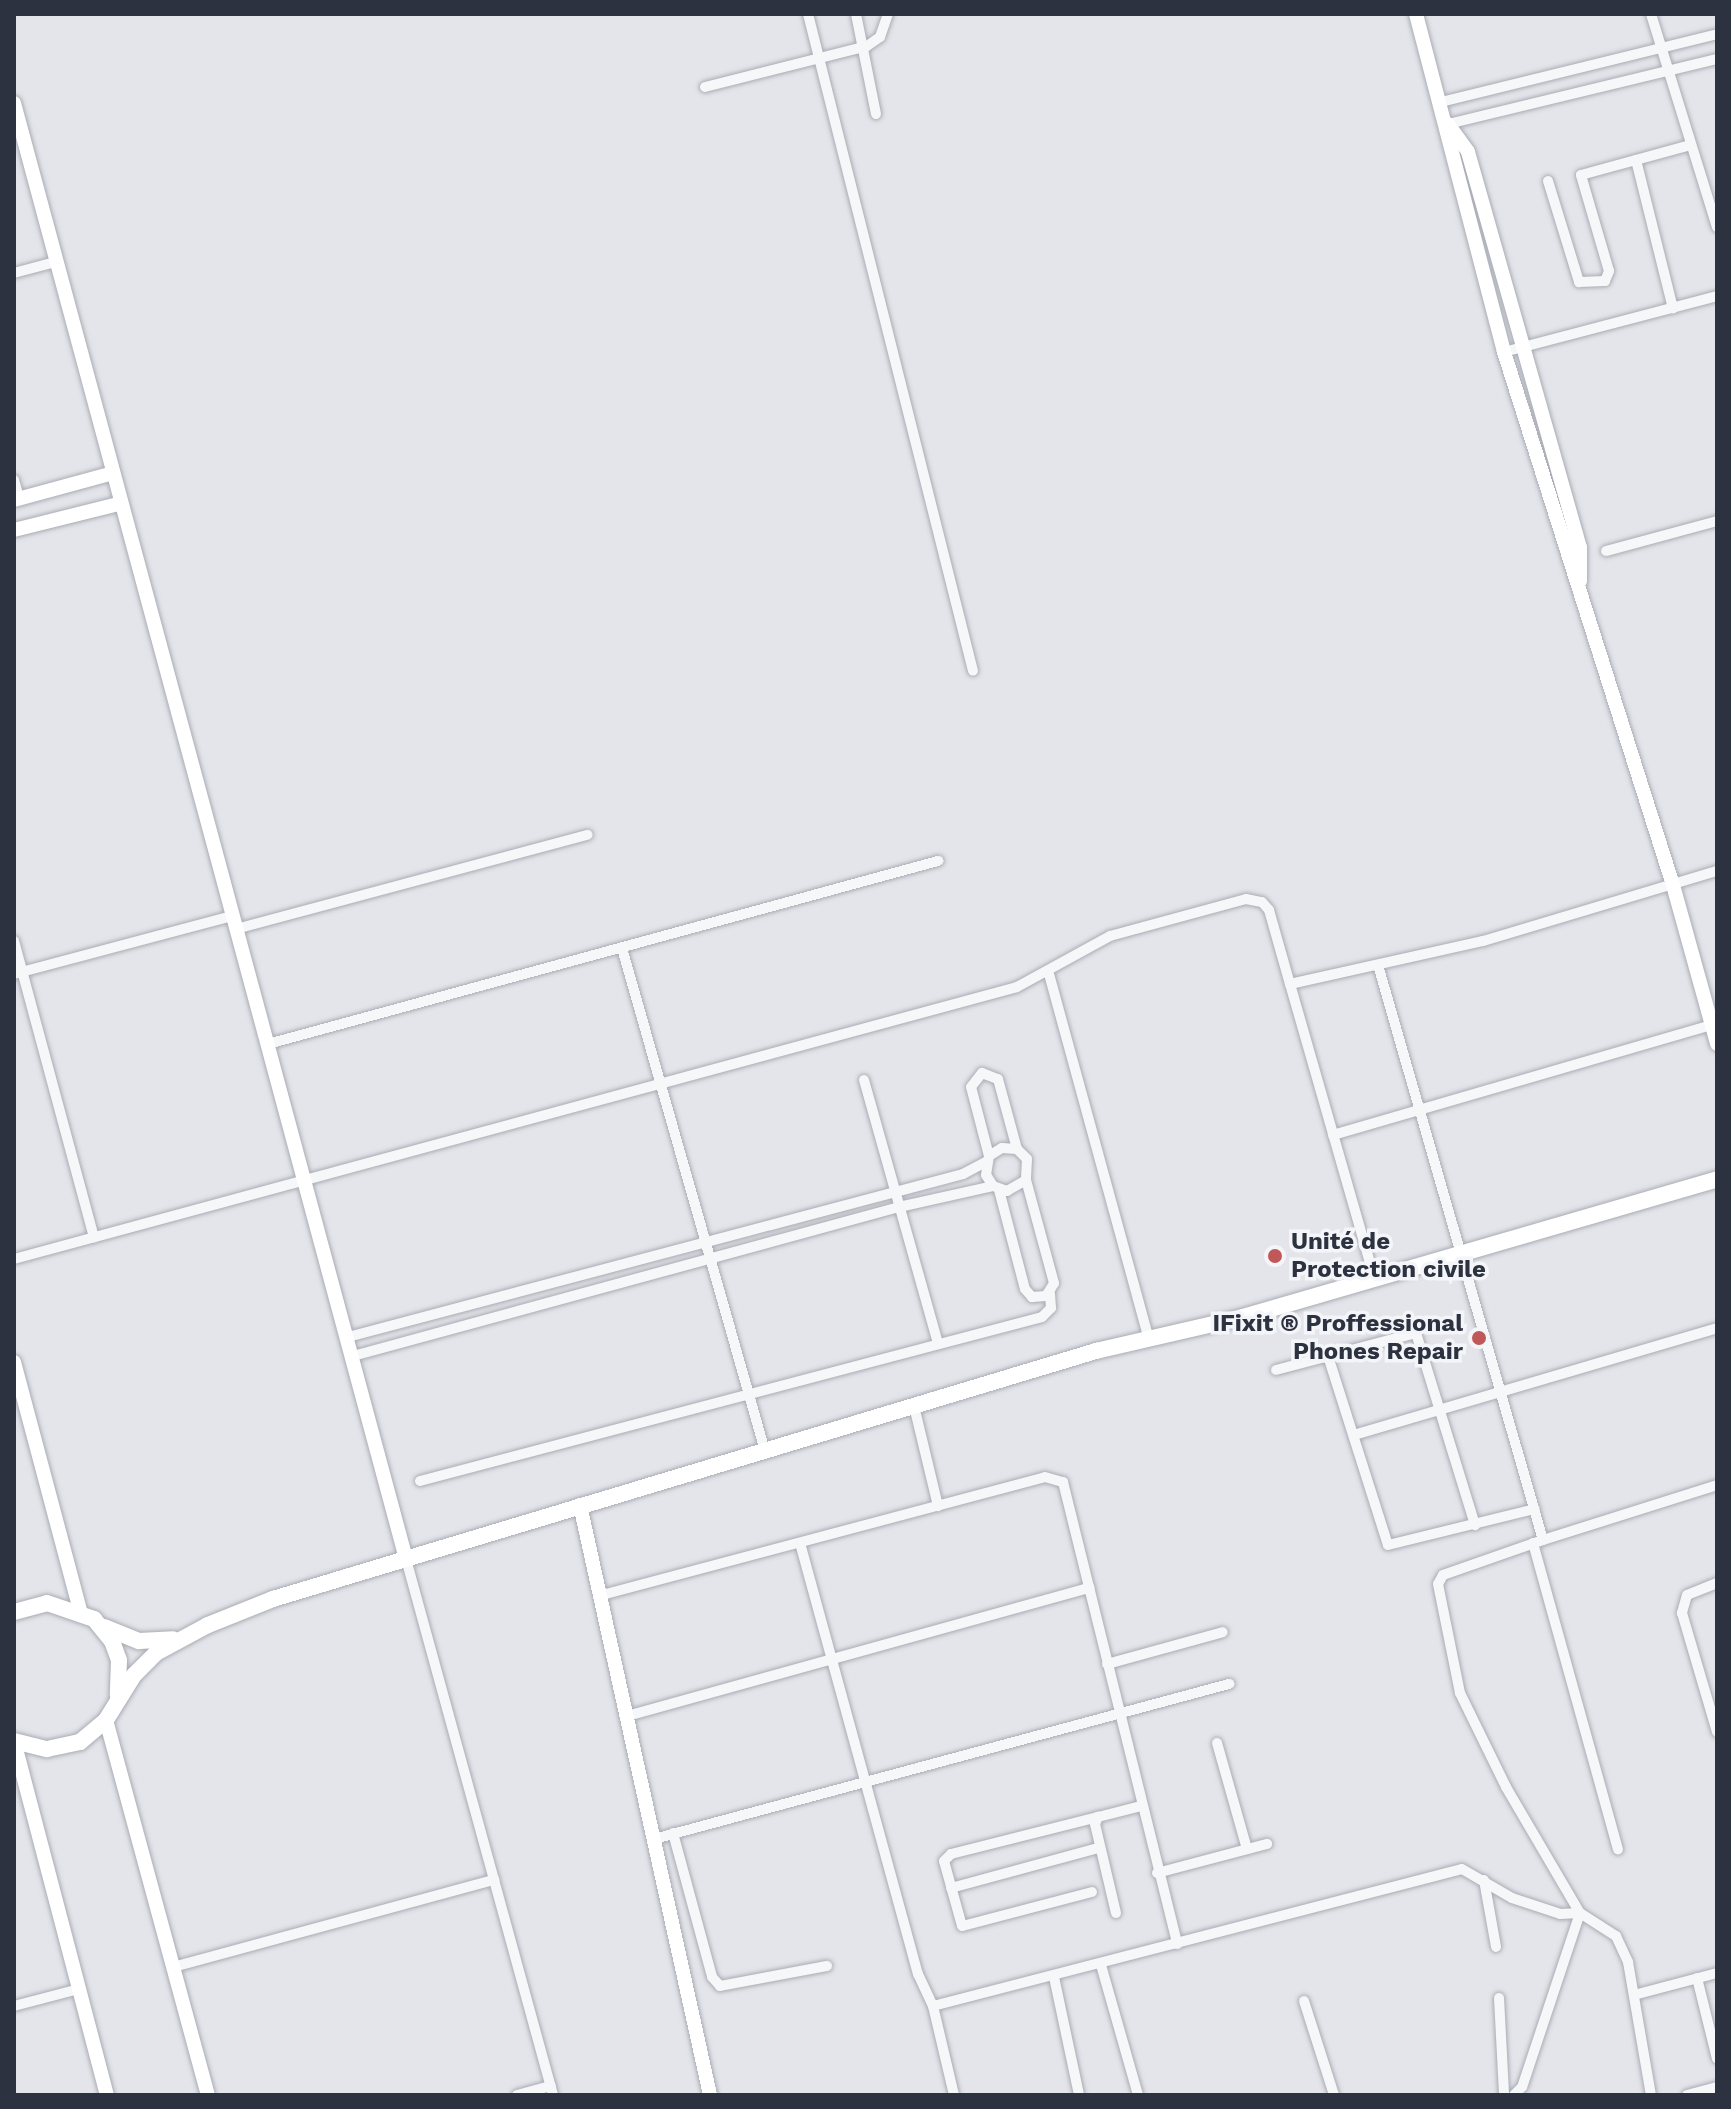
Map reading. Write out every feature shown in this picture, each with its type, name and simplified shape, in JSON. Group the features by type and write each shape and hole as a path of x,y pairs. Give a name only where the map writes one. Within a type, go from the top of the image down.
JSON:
{"main road":[{"path":"1416,14 1448,124 1450,157 1504,352 1564,552 1580,587 1673,885 1714,1024 1717,1044"},
{"path":"14,103 118,504 305,1179 406,1559"},
{"path":"1448,124 1468,152 1580,547 1580,587"},
{"path":"17,499 110,474"},
{"path":"14,530 118,504"},
{"path":"107,2095 14,1741 47,1749 80,1742 106,1720 144,1663 182,1637 273,1599 580,1505 914,1406 1717,1179"},
{"path":"14,1362 80,1610"},
{"path":"580,1505 710,2095"},
{"path":"14,1612 47,1603 80,1610 100,1624 139,1641 182,1637"},
{"path":"100,1624 119,1660 117,1701"},
{"path":"106,1720 208,2095"}],"street":[{"path":"808,14 973,671"},
{"path":"856,14 876,114"},
{"path":"705,87 863,48 880,37 888,14"},
{"path":"1651,14 1658,47 1669,71 1717,227"},
{"path":"1441,102 1717,34"},
{"path":"1448,124 1717,59"},
{"path":"1548,181 1584,286 1605,281 1609,271 1581,175 1691,145"},
{"path":"1636,160 1673,308"},
{"path":"14,273 55,262"},
{"path":"1504,352 1717,296"},
{"path":"14,480 17,499"},
{"path":"1606,551 1717,521"},
{"path":"18,973 588,835"},
{"path":"268,1044 938,861"},
{"path":"1290,984 1483,941 1717,871"},
{"path":"14,1259 1008,990 1049,974 1110,936 1251,898 1269,910 1374,1277"},
{"path":"14,941 18,973 94,1237"},
{"path":"622,948 706,1259 765,1451"},
{"path":"1378,965 1535,1509 1538,1541 1618,1849"},
{"path":"1049,974 1149,1339"},
{"path":"1333,1135 1714,1024"},
{"path":"420,1481 1042,1317 1051,1308 1050,1294 1054,1283 1026,1180 1029,1166 1017,1149 998,1079 982,1073 971,1087 988,1159 986,1175 996,1188 1025,1289 1037,1298 1050,1294"},
{"path":"864,1080 938,1344"},
{"path":"348,1337 963,1174 1002,1148 1017,1149"},
{"path":"353,1356 899,1207 996,1188 1014,1190 1026,1180"},
{"path":"493,1300 498,1318"},
{"path":"1354,1435 1717,1328"},
{"path":"1276,1370 1416,1333 1475,1525"},
{"path":"1328,1356 1388,1545 1535,1509"},
{"path":"914,1406 938,1506"},
{"path":"602,1595 1045,1477 1063,1482 1157,1873 1177,1944"},
{"path":"1651,2095 1634,1995 1616,1936 1580,1913 1506,1787 1460,1693 1438,1584 1443,1575 1538,1541 1717,1485"},
{"path":"800,1543 918,1974 933,2006 954,2095"},
{"path":"406,1559 552,2090 517,2095"},
{"path":"1717,1583 1687,1595 1682,1613 1717,1732"},
{"path":"627,1716 1090,1588"},
{"path":"1107,1664 1223,1632"},
{"path":"654,1839 866,1779 1229,1684"},
{"path":"1217,1743 1247,1849"},
{"path":"1092,1892 967,1927 959,1922 944,1861 951,1854 1141,1806"},
{"path":"1098,1817 1098,1848 1116,1913"},
{"path":"673,1833 712,1977 720,1986 827,1966"},
{"path":"1157,1873 1267,1844"},
{"path":"951,1888 1098,1848"},
{"path":"933,2006 1101,1965 1440,1871 1462,1869 1512,1898 1560,1914 1580,1913"},
{"path":"173,1967 494,1880"},
{"path":"1484,1880 1496,1947"},
{"path":"1514,2095 1522,2087 1580,1913"},
{"path":"1101,1965 1138,2095"},
{"path":"1634,1995 1717,1973"},
{"path":"1054,1977 1079,2095"},
{"path":"1697,1978 1717,2059"},
{"path":"14,2006 79,1989"},
{"path":"1499,1998 1504,2095"},
{"path":"1304,2001 1334,2095"},
{"path":"1687,2095 1717,2087"}],"place":[{"name":"Unité de Protection civile","path":"1275,1256"},
{"name":"IFixit ® Proffessional Phones Repair","path":"1479,1338"}]}
